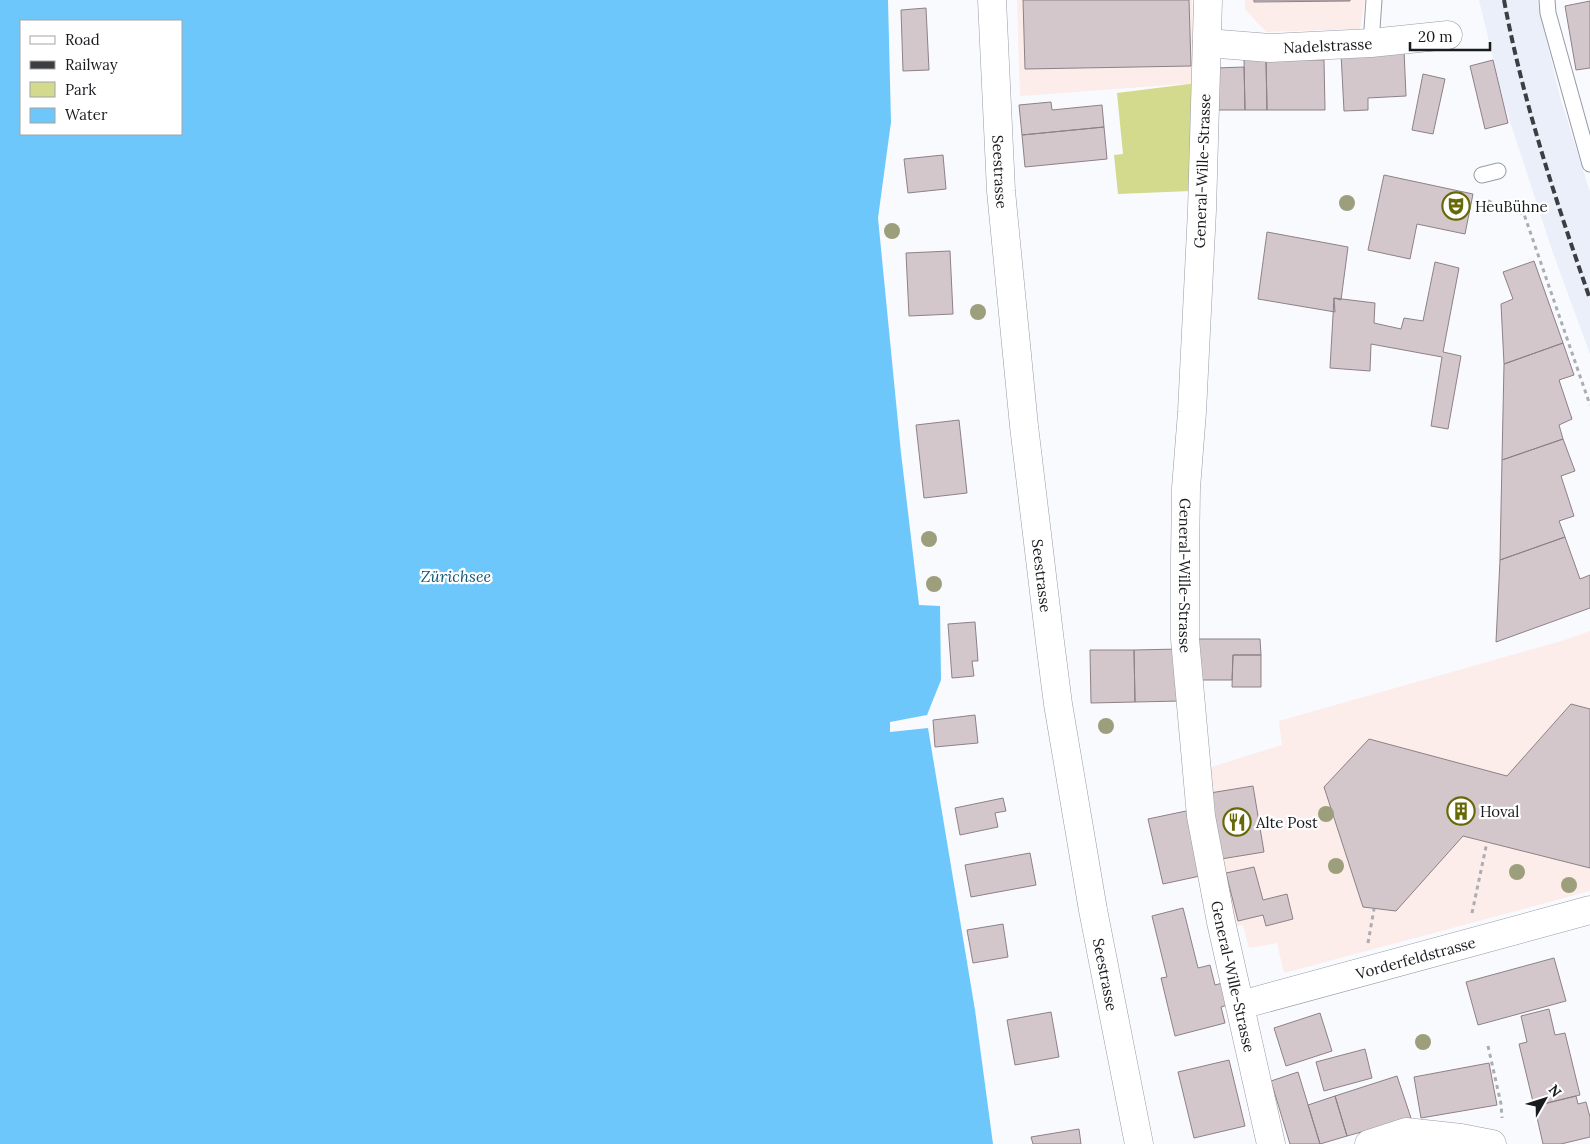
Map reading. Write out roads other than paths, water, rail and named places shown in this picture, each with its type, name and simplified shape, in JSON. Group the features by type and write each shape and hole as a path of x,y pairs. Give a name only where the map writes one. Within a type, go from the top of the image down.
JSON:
{"street":[{"name":"Seestrasse","path":"992,0 1002,200 1024,426 1050,642 1058,704 1092,900 1139,1144"},
{"name":"General-Wille-Strasse","path":"1208,0 1202,210 1192,412 1186,488 1186,639 1201,816 1221,922 1271,1144"},
{"name":"Nadelstrasse","path":"1207,43 1270,48 1371,43 1448,35"},
{"name":"Vorderfeldstrasse","path":"1240,1005 1590,910"},
{"path":"1369,1144 1406,1132 1461,1138 1497,1134"}],"lane":[{"path":"1371,43 1374,0"},
{"path":"1547,0 1548,13 1590,164"},
{"path":"1482,175 1498,171"}],"water":[{"name":"Zürichsee","path":"0,0 888,0 891,122 878,218 901,453 919,605 940,606 941,680 927,715 890,722 890,732 928,728 975,1010 993,1144 0,1144"}],"railway":[{"path":"1504,0 1531,114 1553,188 1590,299"}],"place":[{"name":"HeuBühne","path":"1456,206"},
{"name":"Hoval","path":"1461,811"},
{"name":"Alte Post","path":"1237,822"}]}
